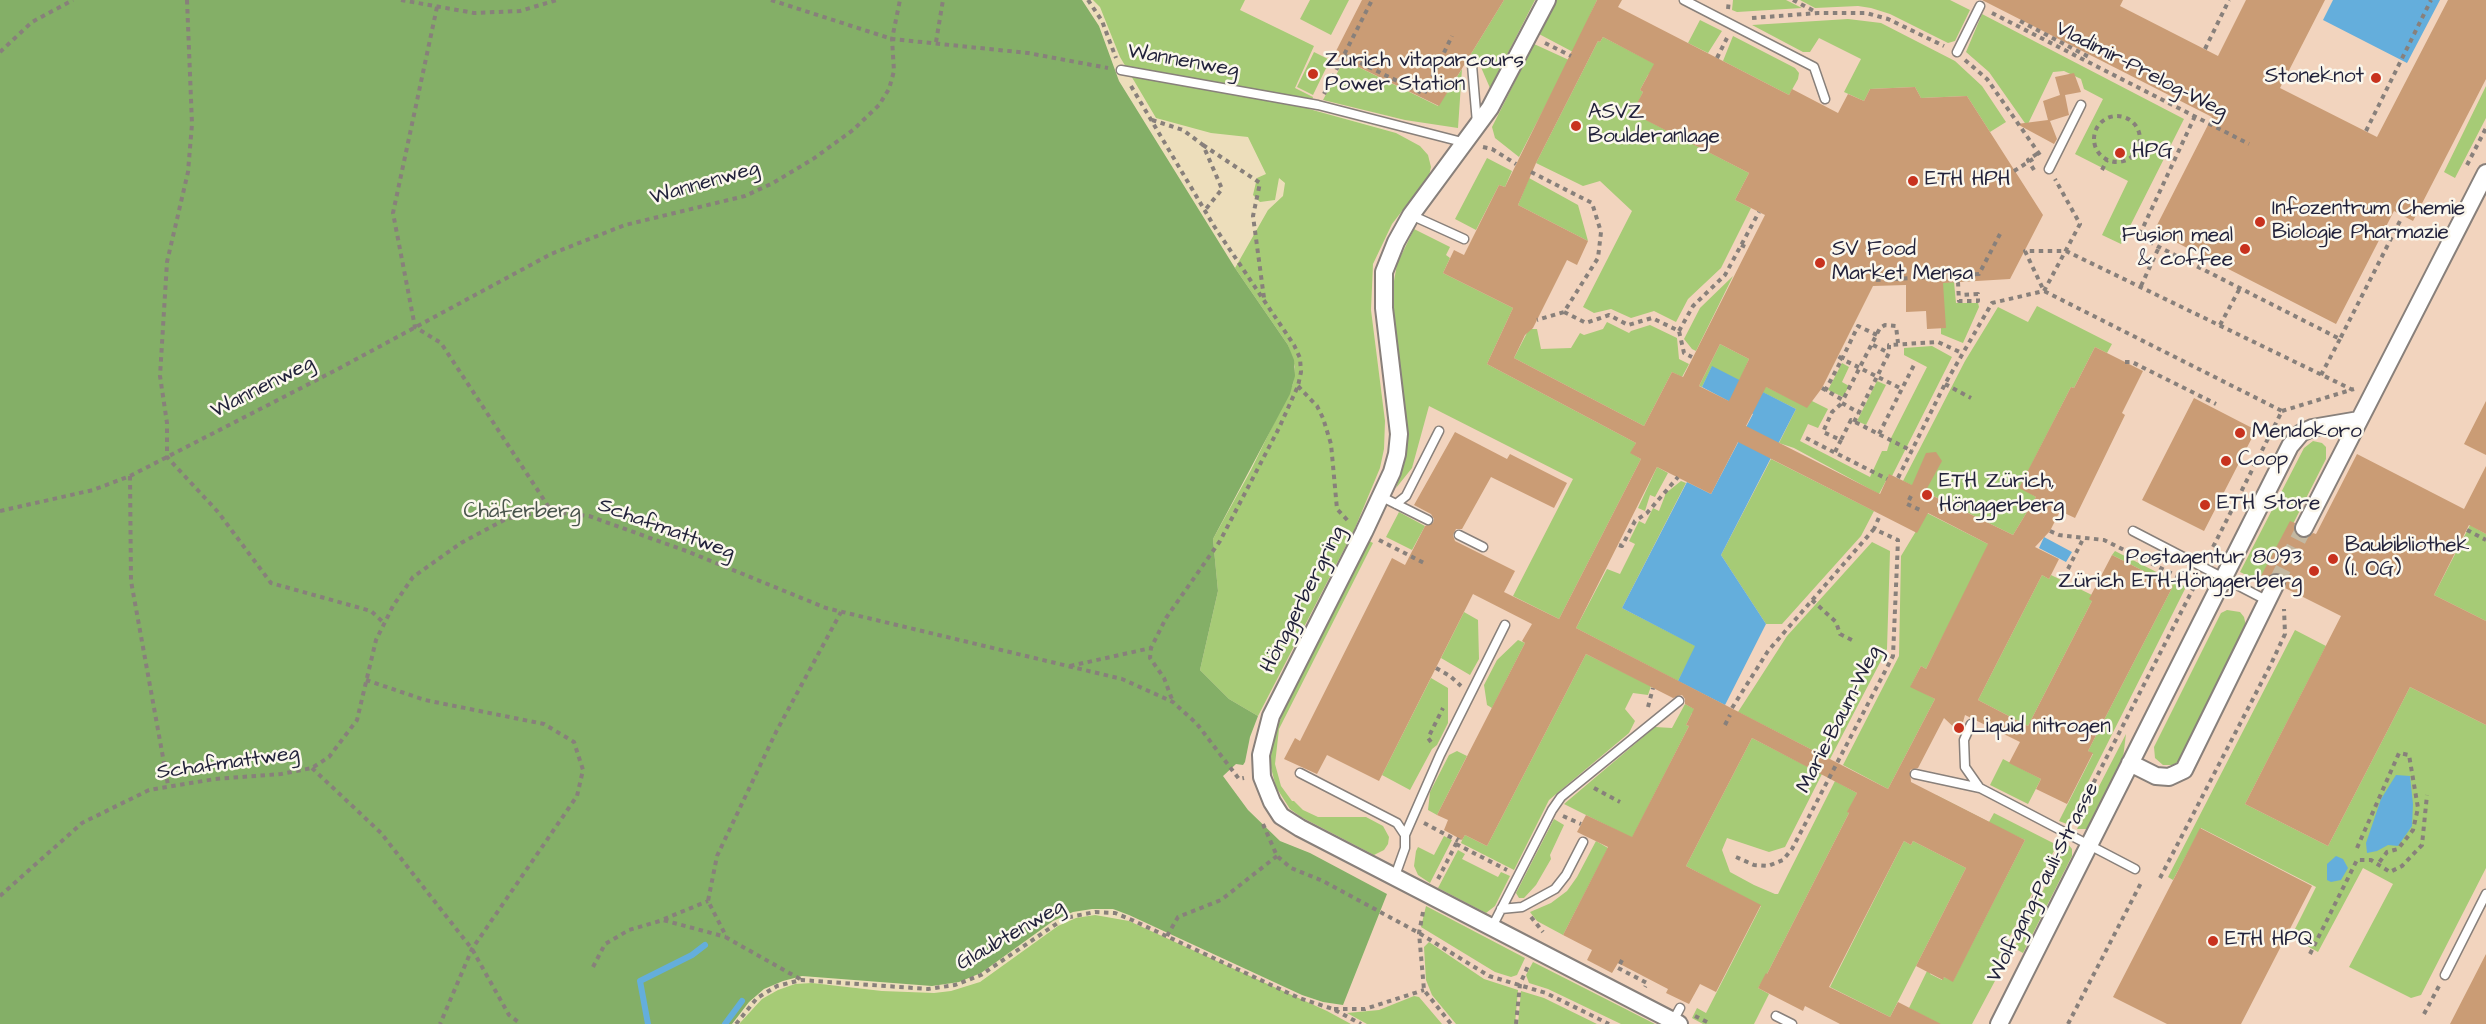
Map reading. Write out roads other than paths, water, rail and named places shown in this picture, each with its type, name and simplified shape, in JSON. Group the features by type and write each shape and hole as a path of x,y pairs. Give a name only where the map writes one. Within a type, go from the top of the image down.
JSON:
{"street":[{"name":"Hönggerbergring","path":"1546,0 1508,76 1478,126 1411,215 1396,242 1384,272 1384,308 1399,434 1392,472 1271,716 1261,755 1262,777 1272,802 1281,816 1300,828 1492,927 1677,1018"},
{"path":"2304,528 2484,181"},
{"name":"Wolfgang-Pauli-Strasse","path":"1999,1024 2290,446 2301,434 2312,429 2359,420"},
{"path":"2130,763 2156,776 2169,777 2184,770 2276,584"}],"lane":[{"path":"1684,0 1814,67 1825,99"},
{"path":"1957,52 1980,6"},
{"path":"1472,65 1478,126"},
{"name":"Wannenweg","path":"1121,70 1318,105 1466,143"},
{"path":"2050,171 2081,105"},
{"path":"1411,215 1464,239"},
{"path":"1396,504 1406,495 1439,431"},
{"path":"1380,496 1428,520"},
{"path":"2133,531 2268,601"},
{"path":"1459,535 1483,548"},
{"path":"1395,876 1405,848 1405,835 1440,755 1504,625"},
{"path":"1492,927 1552,810 1561,797 1679,701"},
{"path":"1971,724 1964,740 1965,767 1980,788"},
{"path":"1300,773 1397,823 1405,835"},
{"path":"1915,774 1980,788 2135,869"},
{"path":"1501,909 1522,907 1555,889 1566,875 1583,842"},
{"path":"2445,975 2486,894"},
{"path":"1776,1016 1792,1024"}],"water":[{"path":"2333,0 2440,0 2407,63 2323,20"},
{"path":"1712,366 1796,409 1721,555 1766,624 1725,705 1678,681 1695,646 1622,608 1687,482 1711,494 1753,414 1702,387"},
{"path":"2044,537 2072,552 2066,562 2039,548"},
{"path":"2396,775 2410,776 2413,804 2412,826 2398,846 2388,845 2367,853 2366,843 2381,799"},
{"path":"2336,856 2343,859 2348,868 2341,880 2331,882 2327,880 2327,864"}],"waterway":[{"path":"648,1024 640,981 692,955 705,945"},
{"path":"725,1024 742,1001"}],"tunnel":[{"path":"2276,583 2304,528"}],"place":[{"name":"Zurich vitaparcours Power Station","path":"1313,74"},
{"name":"Stoneknot","path":"2376,78"},
{"name":"ASVZ Boulderanlage","path":"1576,126"},
{"name":"HPG","path":"2120,153"},
{"name":"ETH HPH","path":"1913,181"},
{"name":"Infozentrum Chemie Biologie Pharmazie","path":"2260,222"},
{"name":"Fusion meal & coffee","path":"2245,249"},
{"name":"SV Food Market Mensa","path":"1820,263"},
{"name":"Mendokoro","path":"2240,433"},
{"name":"Coop","path":"2226,461"},
{"name":"ETH Zürich, Hönggerberg","path":"1927,495"},
{"name":"ETH Store","path":"2205,505"},
{"name":"Baubibliothek (1. OG)","path":"2333,559"},
{"name":"Postagentur 8093 Zürich ETH-Hönggerberg","path":"2314,571"},
{"name":"Liquid nitrogen","path":"1959,728"},
{"name":"ETH HPQ","path":"2213,941"}],"park label":[{"name":"Chäferberg","path":"522,513"}]}
